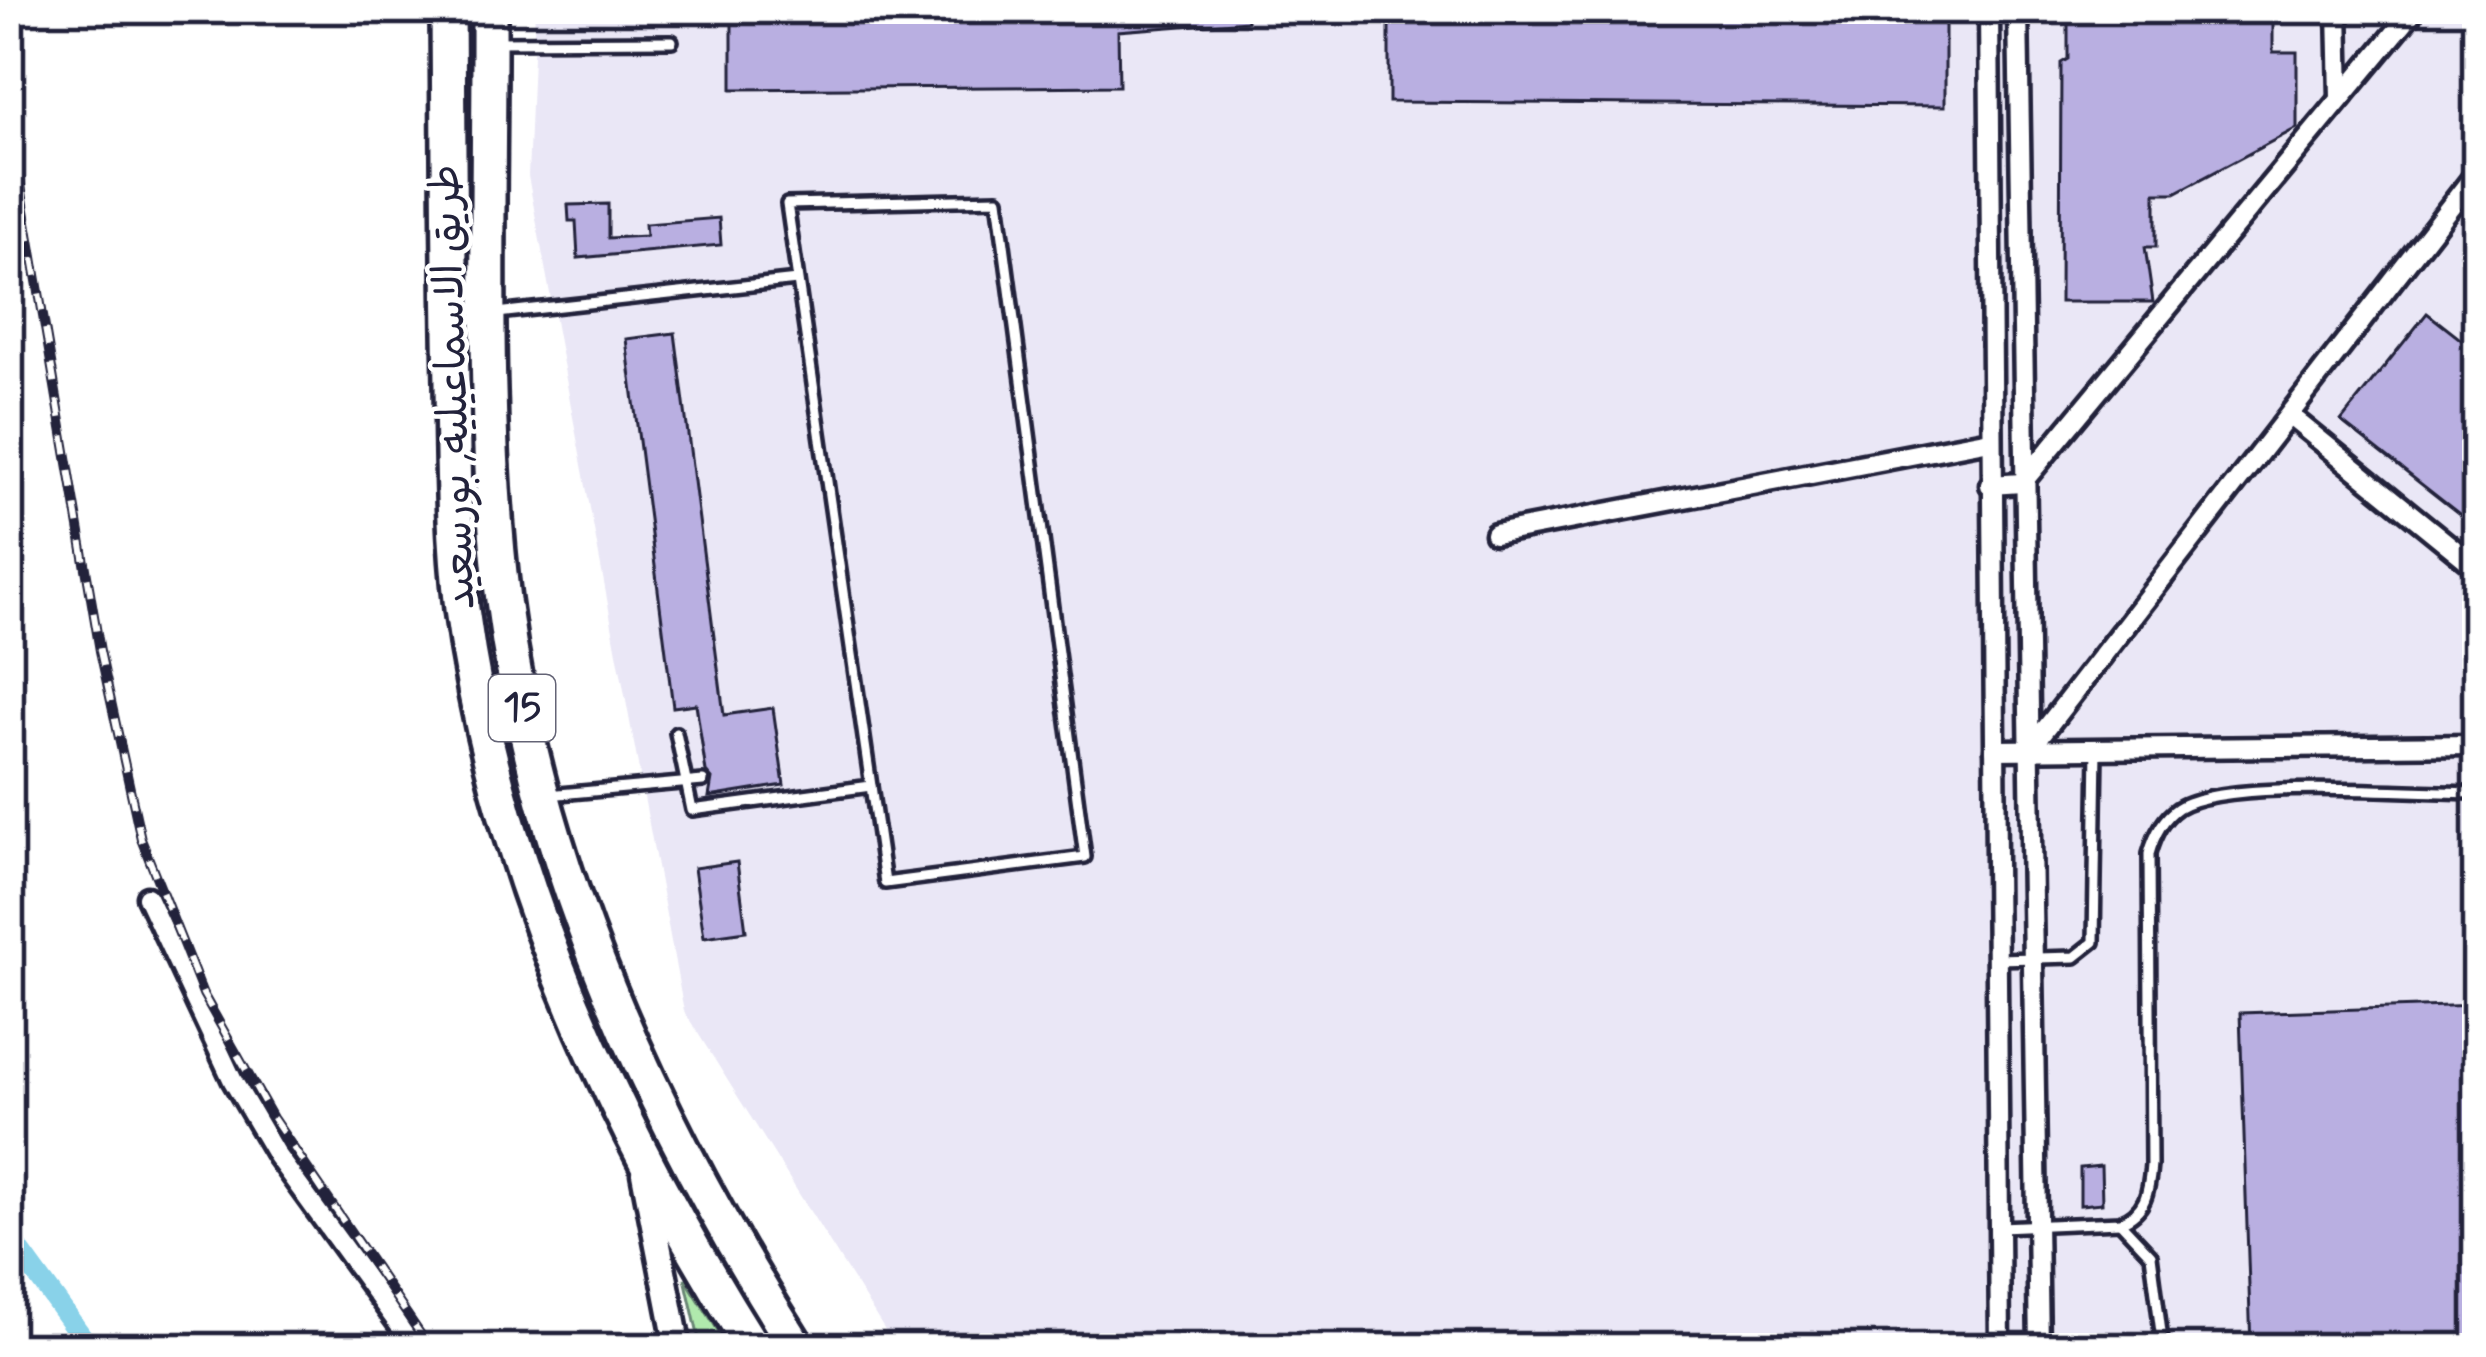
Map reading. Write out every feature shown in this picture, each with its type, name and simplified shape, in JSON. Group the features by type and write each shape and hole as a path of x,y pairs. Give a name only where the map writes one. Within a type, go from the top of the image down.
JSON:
{"highway":[{"name":"طريق الاسماعيليه, بورسعيد","path":"448,9 458,562 487,741 570,1002 641,1159 753,1348"},
{"name":"طريق الاسماعيليه, بورسعيد","path":"489,26 492,360 503,600 543,795 590,941 649,1083 724,1228 797,1348"},
{"path":"451,277 475,282 491,277"},
{"path":"451,359 467,354 492,360"}],"main road":[{"path":"641,1159 678,1348"}],"street":[{"path":"1989,9 2000,1348"},
{"path":"2018,9 2039,1348"},
{"path":"2338,9 2339,98"},
{"path":"1990,485 2022,483 2415,9"},
{"path":"2030,749 2476,176"},
{"path":"2290,416 2477,568"},
{"path":"1495,534 1990,440"},
{"path":"1995,750 2477,745"},
{"path":"147,897 233,1081 266,1137 416,1348"}],"lane":[{"path":"489,26 672,41"},
{"path":"998,199 1085,857 886,883 871,786 787,204 998,199"},
{"path":"492,313 572,309 796,280"},
{"path":"676,733 692,810 871,786"},
{"path":"1996,959 2082,955 2096,936 2097,748"},
{"path":"543,795 703,781"},
{"path":"2000,1227 2120,1222 2134,1217 2150,1190 2149,854 2162,823 2201,797 2228,793 2477,793"},
{"path":"2120,1222 2151,1256 2163,1348"}],"shaded area":[{"path":"535,9 2477,9 2477,1348 896,1348 684,1011 528,176"}],"green space":[{"path":"685,1278 729,1348 701,1348"}],"building":[{"path":"732,9 1246,9 1247,21 1118,31 1119,86 732,89"},
{"path":"2068,9 2273,9 2273,52 2297,52 2297,128 2175,193 2156,193 2156,247 2145,247 2153,302 2060,302 2061,63 2068,59"},
{"path":"1389,11 1945,15 1945,106 1389,102"},
{"path":"608,204 608,238 646,236 645,224 719,218 721,245 578,258 576,221 569,221 568,205"},
{"path":"2427,313 2477,352 2477,528 2341,421"},
{"path":"675,333 724,715 773,708 784,785 709,797 712,779 706,772 696,704 673,707 626,339"},
{"path":"737,862 746,931 704,937 694,868"},
{"path":"2477,1005 2477,1348 2251,1348 2240,1013"},
{"path":"2101,1166 2102,1203 2080,1205 2080,1168"}],"waterway":[{"path":"9,1236 90,1348"}],"railway":[{"path":"9,116 100,651 141,839 203,994 273,1118 430,1348"}]}
